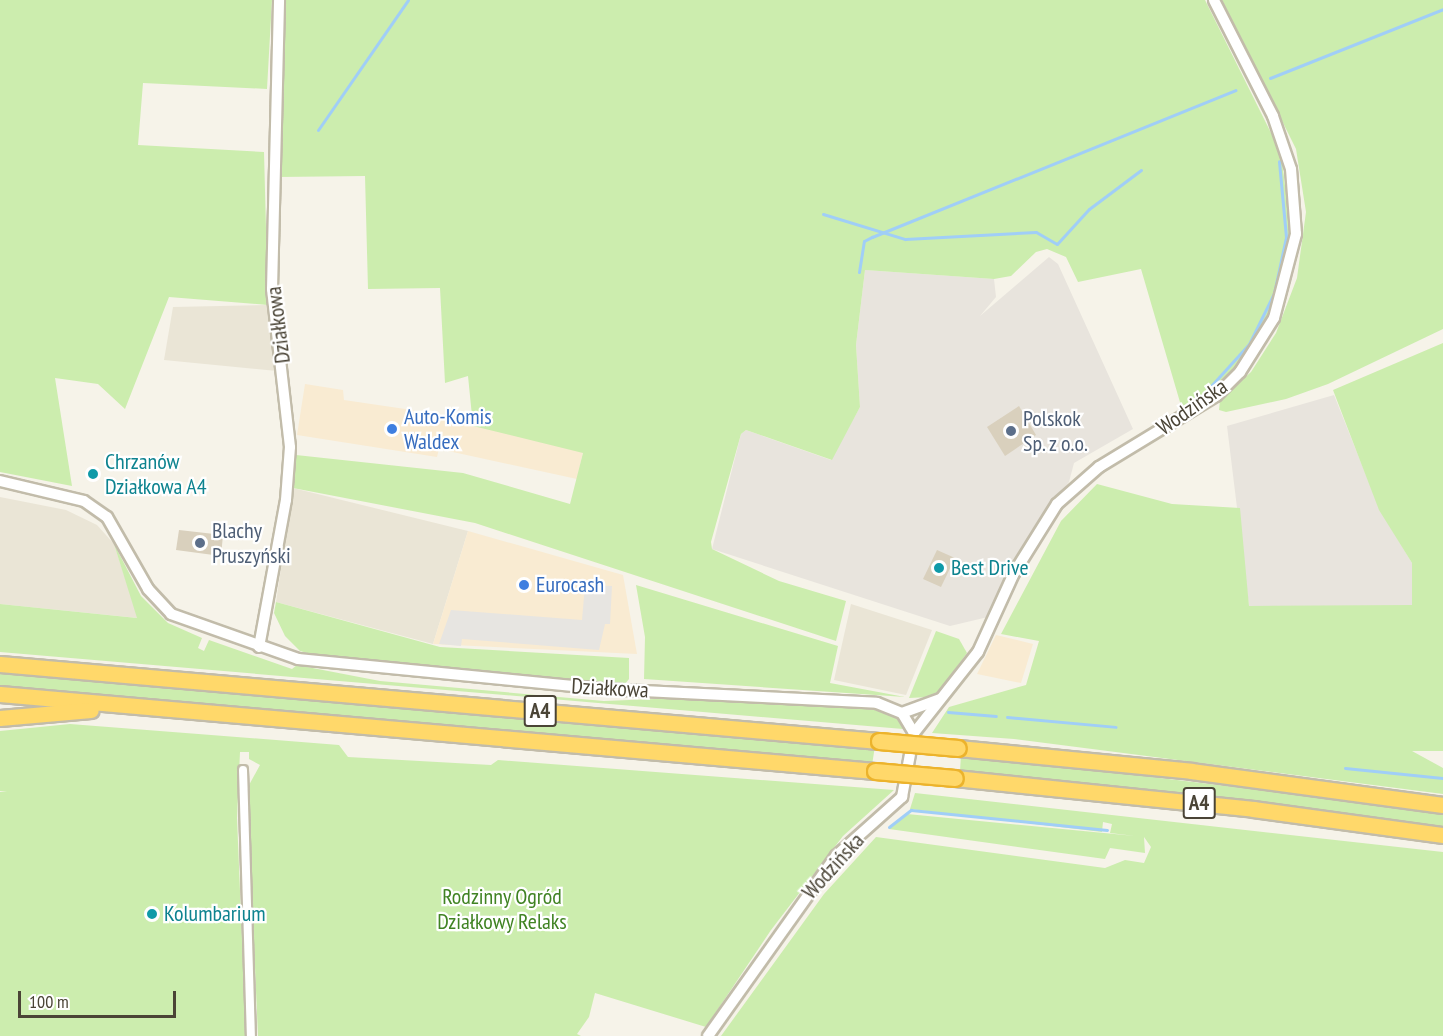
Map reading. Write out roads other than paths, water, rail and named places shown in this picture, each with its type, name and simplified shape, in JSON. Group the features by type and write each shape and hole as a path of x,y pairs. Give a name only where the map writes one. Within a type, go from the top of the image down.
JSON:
{"highway":[{"name":"A4","path":"0,664 958,748 1191,771 1443,805"},
{"name":"A4","path":"0,694 955,778 1253,809 1443,835"},
{"path":"0,718 139,706"}],"street":[{"name":"Działkowa","path":"259,647 284,511 290,447 273,289 279,0"},
{"name":"Wodzińska","path":"708,1036 836,856 902,797 914,733 946,696 978,652 1014,573 1057,504 1099,467 1216,396 1251,357 1281,302 1296,234 1291,169 1273,116 1214,0"},
{"name":"Działkowa","path":"0,481 69,496 92,506 112,524 148,589 171,614 259,647 312,662 635,692 869,702 902,713"},
{"path":"914,733 902,713 946,696"},
{"path":"243,770 251,1036"}],"waterway":[{"path":"318,130 408,0"},
{"path":"1270,78 1443,9"},
{"path":"859,272 864,241 872,237 1235,90"},
{"path":"1210,387 1249,344 1274,293 1286,237 1279,161"},
{"path":"823,214 905,239 1036,232 1057,244 1089,209 1141,170"},
{"path":"948,712 996,716"},
{"path":"1007,717 1116,727"},
{"path":"1345,768 1443,778"},
{"path":"889,827 911,810 1107,830"}],"place":[{"name":"Auto-Komis Waldex","path":"392,429"},
{"name":"Polskok Sp. z o.o.","path":"1011,431"},
{"name":"Chrzanów Działkowa A4","path":"93,474"},
{"name":"Blachy Pruszyński","path":"200,543"},
{"name":"Best Drive","path":"939,568"},
{"name":"Eurocash","path":"524,585"},
{"name":"Kolumbarium","path":"152,914"}],"park label":[{"name":"Rodzinny Ogród Działkowy Relaks","path":"502,908"}]}
